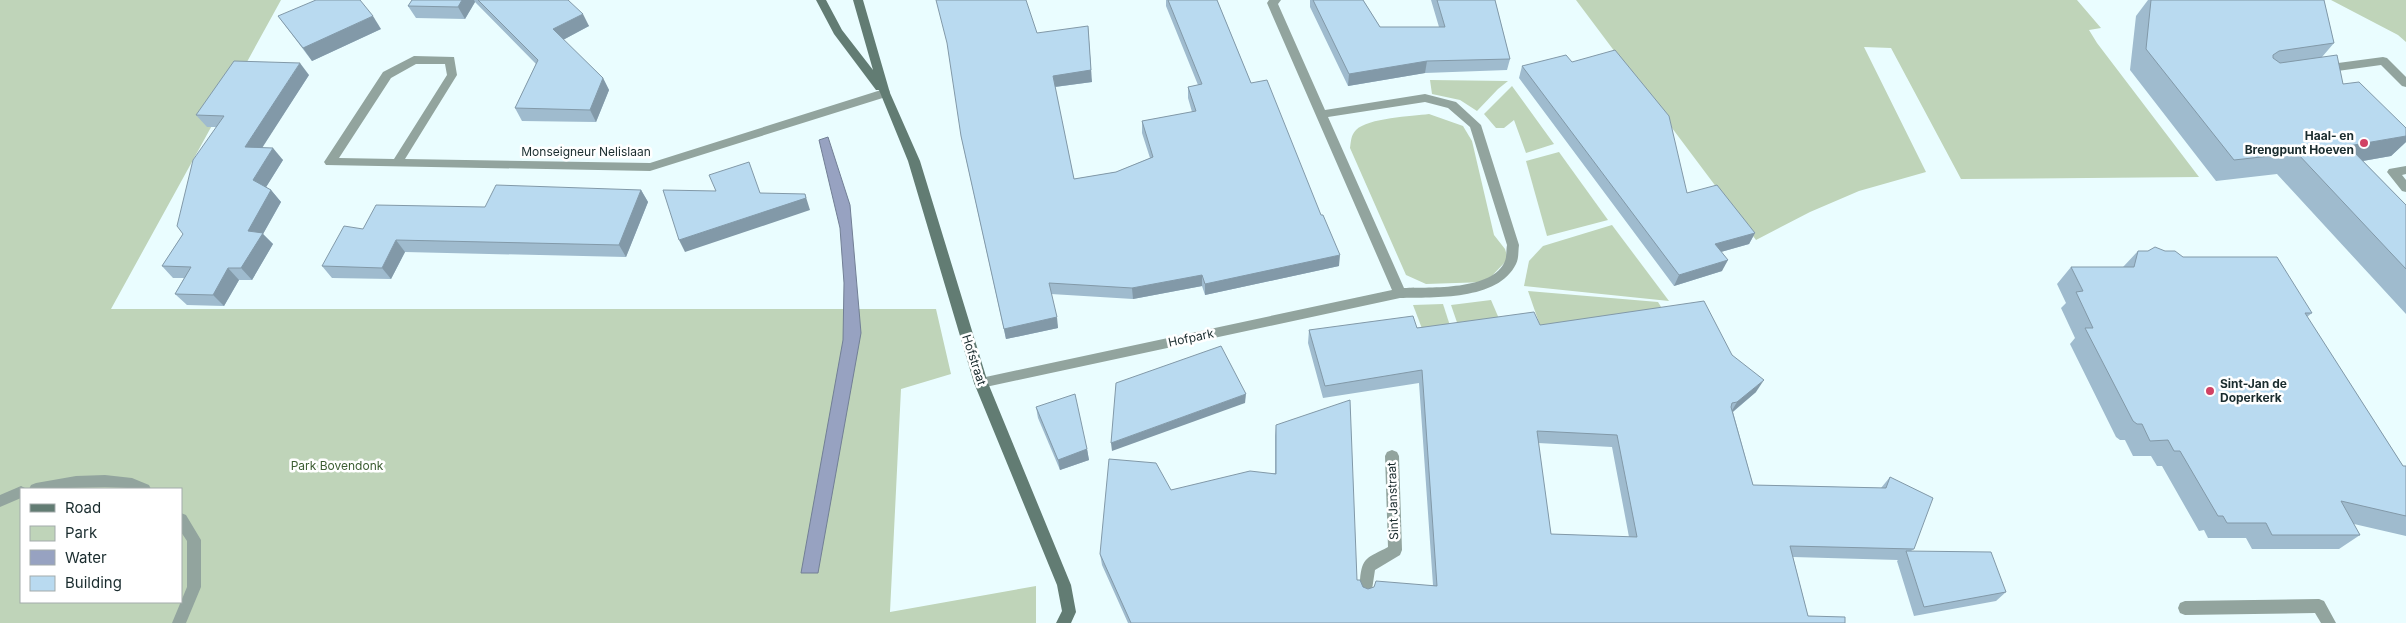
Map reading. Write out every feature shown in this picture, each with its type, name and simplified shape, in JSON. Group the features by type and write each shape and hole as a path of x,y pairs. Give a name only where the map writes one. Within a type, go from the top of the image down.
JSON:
{"street":[{"name":"Hofstraat","path":"821,0 838,32 885,93"},
{"name":"Hofstraat","path":"858,0 885,93 914,161 981,382 1064,585 1069,612 1063,623"},
{"path":"1276,0 1272,3 1400,293"},
{"name":"Monseigneur Nelislaan","path":"397,163 452,75 450,60 414,60 387,75 330,162 650,168 885,93"},
{"path":"2311,71 2383,61 2406,83"},
{"name":"Hofpark","path":"981,382 1400,293 1462,289 1493,283 1510,264 1513,245 1475,125 1452,105 1425,98 1322,114"},
{"path":"2406,170 2393,172 2406,188"},
{"name":"Sint Janstraat","path":"1366,591 1368,566 1395,550 1392,456"},
{"path":"42,488 80,481 133,484 142,488"},
{"path":"0,501 20,492"},
{"path":"179,623 194,587 194,540 182,521"},
{"path":"2185,608 2319,606 2329,623"}],"green space":[{"name":"Park Bovendonk","path":"0,0 281,0 111,309 936,309 951,374 901,389 890,612 1036,586 1036,623 0,623"},
{"path":"1576,0 2077,0 2101,28 2089,30 2097,43 2199,177 1961,179 1891,48 1864,47 1926,172 1859,191 1810,212 1756,240"},
{"path":"2331,0 2406,0 2406,42 2398,35"},
{"path":"1430,80 1508,81 1477,111 1460,100 1432,94"},
{"path":"1512,86 1554,144 1526,153 1514,120 1504,128 1496,128 1484,114"},
{"path":"1429,114 1463,126 1472,141 1494,235 1505,249 1508,259 1486,282 1426,284 1406,275 1350,148 1353,134 1362,126 1391,118"},
{"path":"1559,152 1608,220 1547,236 1526,161"},
{"path":"1612,225 1669,301 1524,286 1529,261 1543,246"},
{"path":"1528,291 1658,302 1668,318 1544,337"},
{"path":"1491,300 1503,328 1461,334 1451,305"},
{"path":"1443,304 1453,335 1426,339 1413,305"}],"water":[{"path":"828,137 850,205 861,333 818,573 801,573 843,340 844,283 840,228 819,140"}],"building":[{"path":"316,0 360,0 373,16 303,48 278,16"},
{"path":"412,0 462,0 458,7 408,6"},
{"path":"478,0 568,0 583,14 553,29 603,78 590,110 515,108 538,60"},
{"path":"936,0 1026,0 1037,33 1088,26 1091,70 1053,76 1074,179 1116,172 1153,157 1142,121 1196,111 1188,87 1202,84 1168,0 1217,0 1251,83 1267,80 1321,215 1323,215 1340,255 1205,284 1202,275 1132,288 1049,283 1057,317 1004,329 961,136 947,43"},
{"path":"1313,0 1363,0 1380,27 1445,27 1437,0 1495,0 1510,59 1427,61 1349,74"},
{"path":"2151,0 2324,0 2334,43 2279,51 2273,55 2273,58 2280,63 2337,55 2343,84 2359,82 2406,128 2406,136 2348,146 2406,205 2406,269 2297,153 2234,160 2146,49"},
{"path":"1615,50 1669,116 1687,193 1717,185 1755,233 1715,244 1728,260 1679,275 1522,66 1566,55 1572,62"},
{"path":"234,61 300,63 245,147 273,148 253,180 271,190 248,231 263,233 241,268 228,268 213,295 175,294 191,267 162,266 183,234 177,226 193,160 224,116 196,115"},
{"path":"749,162 760,193 805,194 806,198 679,240 663,190 716,191 709,175"},
{"path":"496,185 641,190 619,245 396,240 382,268 322,266 344,226 363,229 376,205 485,207"},
{"name":"Sint-Jan de Doperkerk","path":"2155,247 2165,251 2175,251 2183,257 2277,257 2312,313 2305,313 2403,466 2406,466 2406,516 2341,501 2360,535 2272,535 2266,523 2227,523 2223,516 2218,516 2180,451 2174,451 2168,440 2150,441 2142,424 2137,424 2133,421 2085,328 2093,328 2076,292 2083,291 2071,267 2134,267 2138,251 2148,251"},
{"path":"1704,301 1732,355 1764,380 1737,402 1732,403 1731,407 1753,485 1886,488 1890,477 1933,498 1914,549 1790,546 1808,616 1845,617 1845,623 1131,623 1100,554 1109,459 1156,463 1171,490 1250,471 1276,474 1276,425 1350,400 1357,580 1360,580 1363,587 1368,589 1374,587 1376,581 1437,586 1422,370 1325,386 1309,330 1413,316 1417,328 1534,312 1540,325","holes":["1537,431 1617,435 1637,537 1551,534"]},
{"path":"1221,346 1246,394 1111,443 1116,383"},
{"path":"1075,394 1087,449 1058,460 1036,407"},
{"path":"1906,551 1991,552 2006,592 1924,607"}],"place":[{"name":"Haal- en Brengpunt Hoeven","path":"2364,143"},
{"name":"Sint-Jan de Doperkerk","path":"2210,391"}]}
